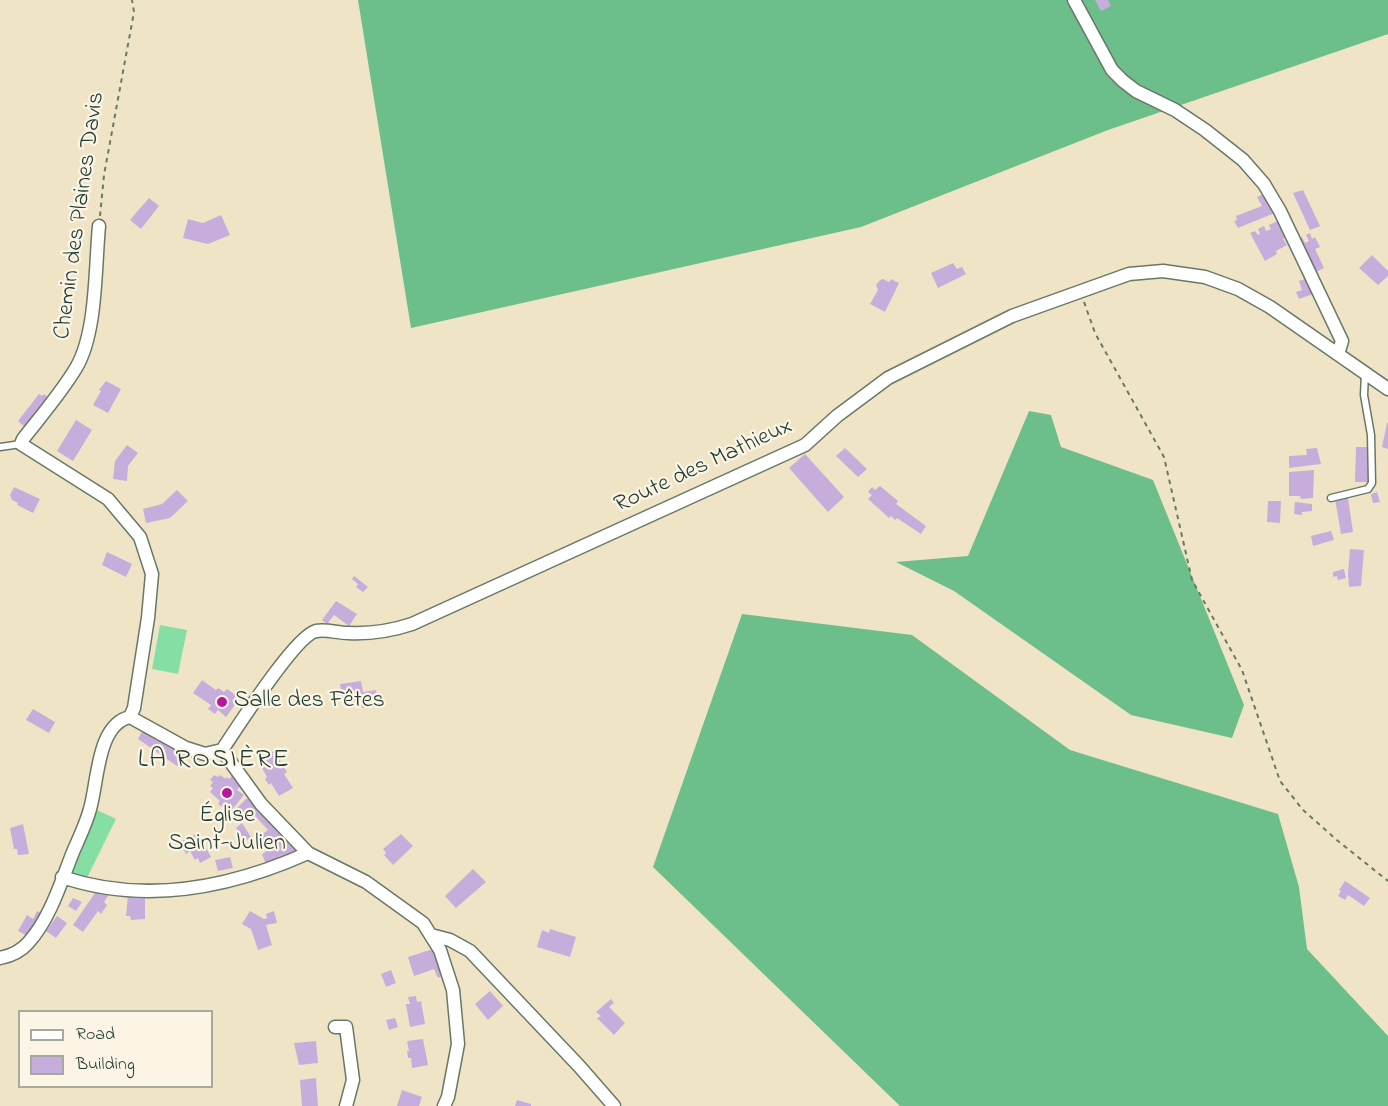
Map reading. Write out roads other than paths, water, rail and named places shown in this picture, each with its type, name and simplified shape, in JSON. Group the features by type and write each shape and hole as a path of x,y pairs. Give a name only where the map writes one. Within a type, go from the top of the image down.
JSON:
{"street":[{"path":"1074,0 1112,70 1123,81 1136,91 1175,110 1205,130 1243,160 1264,184 1280,210 1342,341 1338,354"},
{"name":"Chemin des Plaines Davis","path":"21,444 77,367 85,345 90,323 99,226"},
{"name":"Route des Mathieux","path":"222,750 260,693 292,652 313,632 327,630 346,633 379,633 412,624 805,445 837,416 888,378 1012,316 1129,274 1162,271 1205,277 1238,289 1270,307 1388,389"},
{"path":"21,444 108,499 140,537 152,574 148,618 130,717"},
{"path":"0,958 27,945 38,931 90,810 101,752 112,728 122,718 130,717 186,748 205,754 222,750 261,804 308,853 366,882 423,923 440,950 453,990 458,1044 448,1097 444,1106"},
{"path":"63,877 81,884 119,890 167,892 218,885 279,866 308,853"},
{"path":"431,935 450,940 470,951 614,1106"},
{"path":"335,1027 346,1027 352,1080 346,1106"}],"lane":[{"path":"1331,498 1368,489 1372,483 1371,435 1364,395 1365,372"},
{"path":"0,447 21,444"}],"place":[{"name":"Salle des Fêtes","path":"222,702"},
{"name":"Église Saint-Julien","path":"227,793"}],"district":[{"name":"LA ROSIÈRE","path":"214,762"}]}
